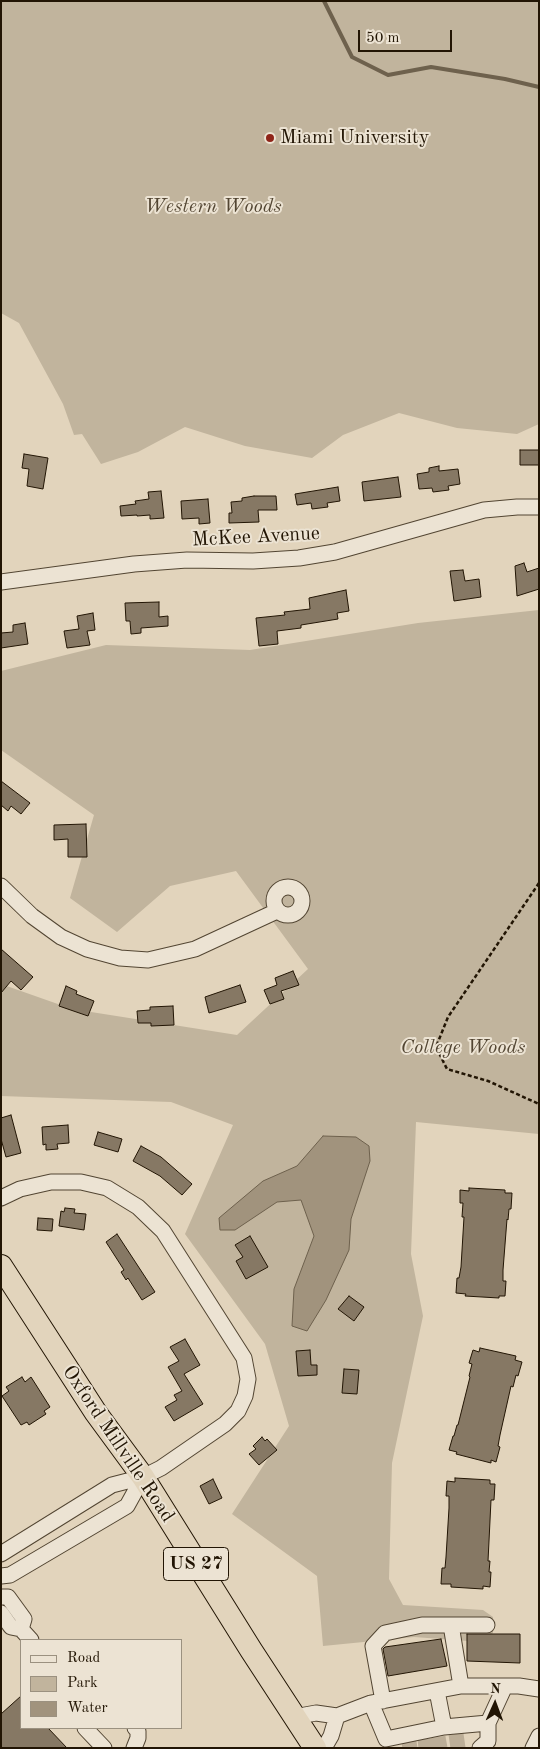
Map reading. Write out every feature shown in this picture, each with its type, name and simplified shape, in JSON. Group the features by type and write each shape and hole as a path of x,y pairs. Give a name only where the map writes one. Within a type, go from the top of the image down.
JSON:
{"highway":[{"name":"Oxford Millville Road","path":"1,1266 96,1413 143,1477 315,1748"}],"street":[{"name":"McKee Avenue","path":"1,582 134,564 187,560 253,561 299,558 334,552 484,510 517,507 539,508"},
{"path":"1,886 32,916 61,937 87,949 120,958 148,960 195,949 277,911"},
{"path":"1,1198 20,1189 51,1182 81,1182 106,1188 138,1207 163,1231 244,1358 248,1379 245,1396 238,1411 224,1424 161,1468 143,1477 112,1485 1,1554"},
{"path":"1,1576 10,1575 127,1506 143,1477"},
{"path":"1,1597 8,1597 24,1619 26,1634"},
{"path":"1,1613 11,1627 26,1634"},
{"path":"487,1625 422,1625 385,1633 373,1646 377,1702 387,1744 408,1738 488,1723"},
{"path":"451,1625 461,1686"},
{"path":"294,1716 316,1713 337,1716 377,1702 461,1686 519,1686 539,1689"},
{"path":"480,1748 488,1741 488,1723 505,1686"},
{"path":"437,1691 440,1732"},
{"path":"324,1748 332,1736 337,1716"},
{"path":"86,1729 104,1748"},
{"path":"134,1748 138,1738 138,1731 136,1729"},
{"path":"532,1748 539,1736"}],"path":[{"path":"539,883 448,1017 436,1047 447,1069 488,1082 539,1104"}],"green space":[{"name":"Western Woods","path":"1,1 539,1 539,424 517,434 457,428 399,413 343,435 312,458 245,446 185,427 138,452 101,464 82,434 74,435 63,404 19,323 1,313"},
{"name":"College Woods","path":"539,610 539,1134 416,1122 411,1254 423,1316 392,1463 389,1579 403,1605 483,1610 493,1617 493,1633 482,1642 414,1637 323,1646 317,1576 232,1514 289,1426 265,1344 185,1234 233,1125 171,1102 1,1096 1,984 72,1009 237,1035 308,969 236,871 170,886 117,932 70,898 94,815 1,750 1,671 106,645 250,650 418,623"}],"water":[{"path":"323,1136 356,1137 369,1146 370,1161 351,1219 349,1250 326,1300 307,1331 292,1326 294,1289 314,1236 301,1200 277,1202 235,1230 220,1230 219,1218 263,1181 297,1166"}],"building":[{"path":"520,450 539,450 539,465 520,465"},
{"path":"24,454 48,458 43,489 27,486 29,469 22,468"},
{"path":"439,466 439,471 458,469 460,484 448,486 449,490 433,492 432,488 419,489 417,474 429,472 429,468"},
{"path":"398,477 401,497 364,501 362,482"},
{"path":"338,487 340,501 327,503 328,507 312,509 311,503 297,505 295,494"},
{"path":"161,491 164,518 150,519 150,515 121,516 120,506 136,504 135,501 149,499 148,492"},
{"path":"276,496 277,510 258,510 259,522 229,523 229,513 232,513 231,502 242,501 242,498"},
{"path":"208,499 210,523 199,524 199,518 182,519 181,501"},
{"path":"524,563 527,572 539,568 539,589 517,596 515,566"},
{"path":"463,570 465,581 479,579 481,597 454,601 450,571"},
{"path":"346,590 349,611 337,613 338,619 301,625 301,628 277,631 278,644 259,646 256,618 285,615 284,612 310,609 309,598"},
{"path":"159,602 159,617 168,616 168,626 141,628 141,633 131,634 130,621 126,621 125,603"},
{"path":"93,613 95,630 87,631 90,645 67,648 64,631 79,629 77,616"},
{"path":"25,623 28,644 1,648 1,633 13,632 13,625"},
{"path":"1,781 30,803 21,814 11,806 8,811 1,805"},
{"path":"86,824 87,857 68,857 68,839 54,840 54,825"},
{"path":"1,949 33,977 21,990 11,981 1,993"},
{"path":"293,971 299,985 281,991 284,999 270,1004 264,990 277,985 275,978"},
{"path":"240,985 246,1002 209,1013 205,997"},
{"path":"66,986 77,991 76,994 94,1001 88,1016 59,1006"},
{"path":"173,1006 174,1025 151,1026 151,1023 138,1023 137,1011 150,1010 150,1007"},
{"path":"11,1115 21,1153 6,1157 1,1139 1,1118"},
{"path":"68,1125 69,1143 57,1144 58,1149 46,1150 46,1144 43,1145 42,1127"},
{"path":"98,1132 122,1139 118,1152 94,1145"},
{"path":"141,1146 161,1157 192,1184 182,1195 160,1176 133,1161"},
{"path":"469,1188 505,1190 505,1193 512,1193 511,1209 509,1209 507,1219 503,1270 503,1281 506,1281 505,1296 499,1296 499,1298 465,1296 466,1294 456,1293 457,1278 459,1278 461,1267 464,1217 462,1217 463,1203 460,1203 460,1190 469,1191"},
{"path":"65,1208 75,1209 74,1213 86,1214 84,1230 59,1226 61,1211 64,1212"},
{"path":"38,1218 53,1219 52,1231 37,1230"},
{"path":"117,1234 155,1292 142,1300 128,1278 126,1280 121,1272 124,1270 106,1242"},
{"path":"250,1236 268,1267 246,1279 236,1261 243,1257 235,1245"},
{"path":"349,1296 364,1307 354,1321 338,1309"},
{"path":"185,1339 200,1365 184,1374 203,1404 174,1421 165,1407 177,1400 174,1395 182,1391 168,1367 179,1361 170,1347"},
{"path":"480,1348 516,1356 515,1360 522,1362 513,1387 511,1386 496,1462 491,1460 491,1463 456,1454 457,1452 449,1450 458,1425 470,1377 472,1364 469,1363 473,1350 479,1352"},
{"path":"310,1350 311,1365 317,1365 317,1375 298,1376 296,1351"},
{"path":"344,1369 359,1370 357,1394 342,1393"},
{"path":"22,1377 25,1382 31,1377 50,1407 44,1411 46,1414 29,1425 27,1422 21,1425 2,1396 9,1391 6,1387"},
{"path":"262,1437 265,1441 267,1439 277,1450 259,1465 249,1454 256,1449 253,1446"},
{"path":"455,1478 490,1480 490,1484 495,1484 494,1500 491,1500 488,1561 490,1561 489,1572 491,1572 490,1587 483,1586 483,1589 451,1587 451,1584 441,1584 442,1568 445,1568 449,1508 449,1496 446,1496 447,1481 455,1482"},
{"path":"213,1479 222,1498 209,1504 200,1486"},
{"path":"467,1634 520,1634 520,1663 467,1661"},
{"path":"441,1639 447,1666 388,1676 383,1649 385,1647"},
{"path":"20,1697 20,1729 49,1729 67,1748 1,1748 1,1714"}],"waterway":[{"path":"324,1 352,57 388,75 431,67 505,79 539,87"}],"tunnel":[{"path":"456,1734 458,1748"},
{"path":"438,1737 440,1748"},
{"path":"425,1739 426,1748"},
{"path":"409,1742 410,1748"}],"place":[{"name":"Miami University","path":"270,138"}]}
